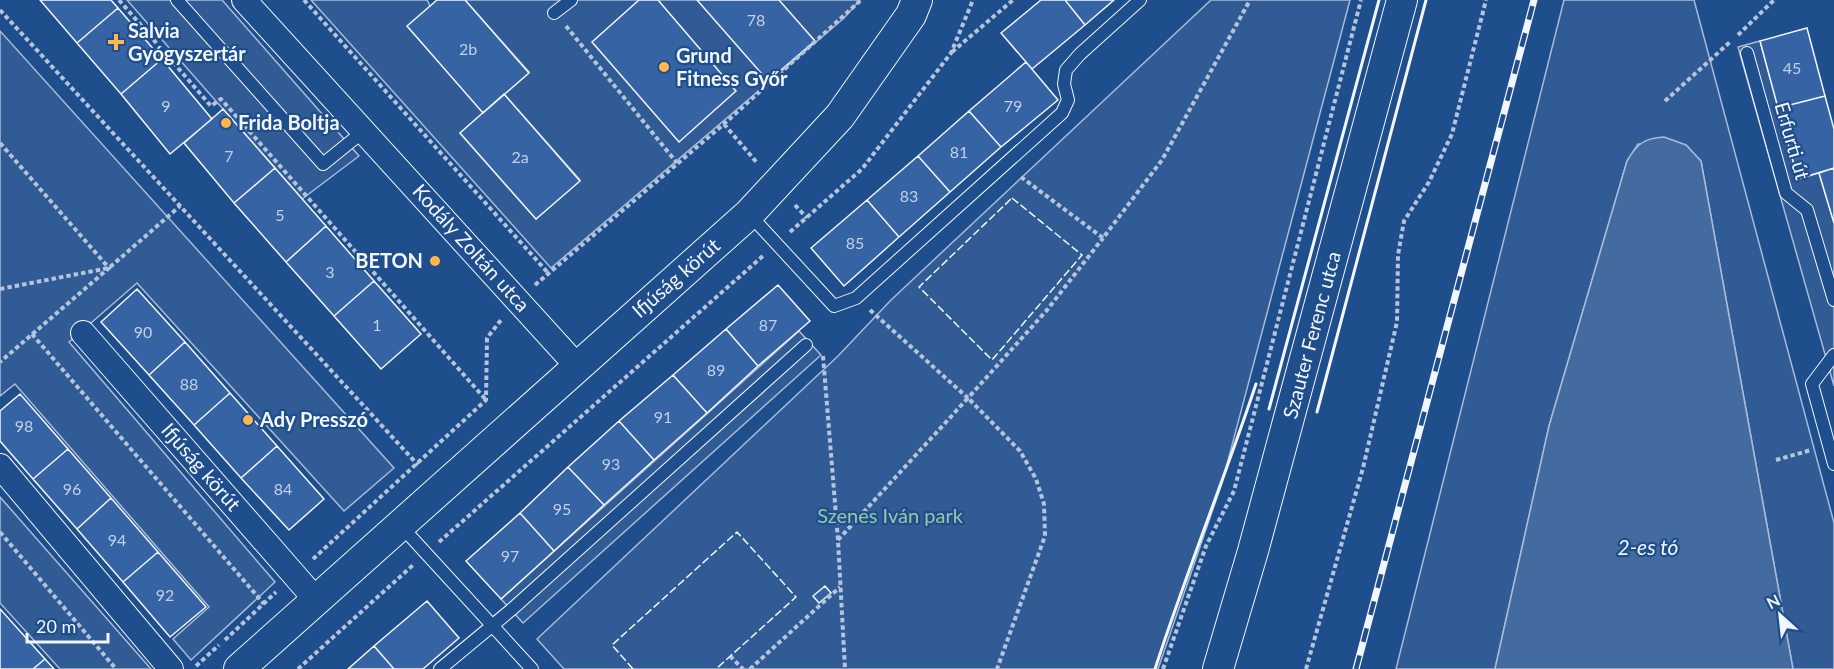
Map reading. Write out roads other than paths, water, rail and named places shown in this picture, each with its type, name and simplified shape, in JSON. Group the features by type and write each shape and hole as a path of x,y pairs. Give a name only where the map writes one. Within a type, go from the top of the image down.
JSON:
{"street":[{"name":"Kodály Zoltán utca","path":"244,0 365,130 577,366"},
{"name":"Ifjúság körút","path":"239,669 749,214 840,116 911,15 917,0"},
{"name":"Szauter Ferenc utca","path":"1218,669 1254,551 1402,0"},
{"name":"Ifjúság körút","path":"84,333 317,601"},
{"path":"0,466 171,669"}],"lane":[{"path":"177,0 323,165 365,130"},
{"path":"555,13 571,0"},
{"path":"749,214 834,306 856,298 1006,166 1062,113 1068,100 1064,84 1066,70 1080,54 1140,0"},
{"name":"Erfurti út","path":"1747,53 1786,193 1807,210 1834,300"},
{"path":"440,669 806,345"},
{"path":"1834,355 1812,384 1834,464"},
{"path":"401,526 532,669"}],"water":[{"name":"2-es tó","path":"1664,137 1686,145 1701,161 1793,669 1495,669 1549,426 1627,161 1642,143"}],"railway":[{"path":"1356,669 1534,0"}],"place":[{"name":"Salvia Gyógyszertár","path":"116,42"},
{"name":"Grund Fitness Győr","path":"664,67"},
{"name":"Frida Boltja","path":"226,123"},
{"name":"BETON","path":"435,261"},
{"name":"Ady Presszó","path":"248,420"}],"park label":[{"name":"Szenes Iván park","path":"890,516"}]}
